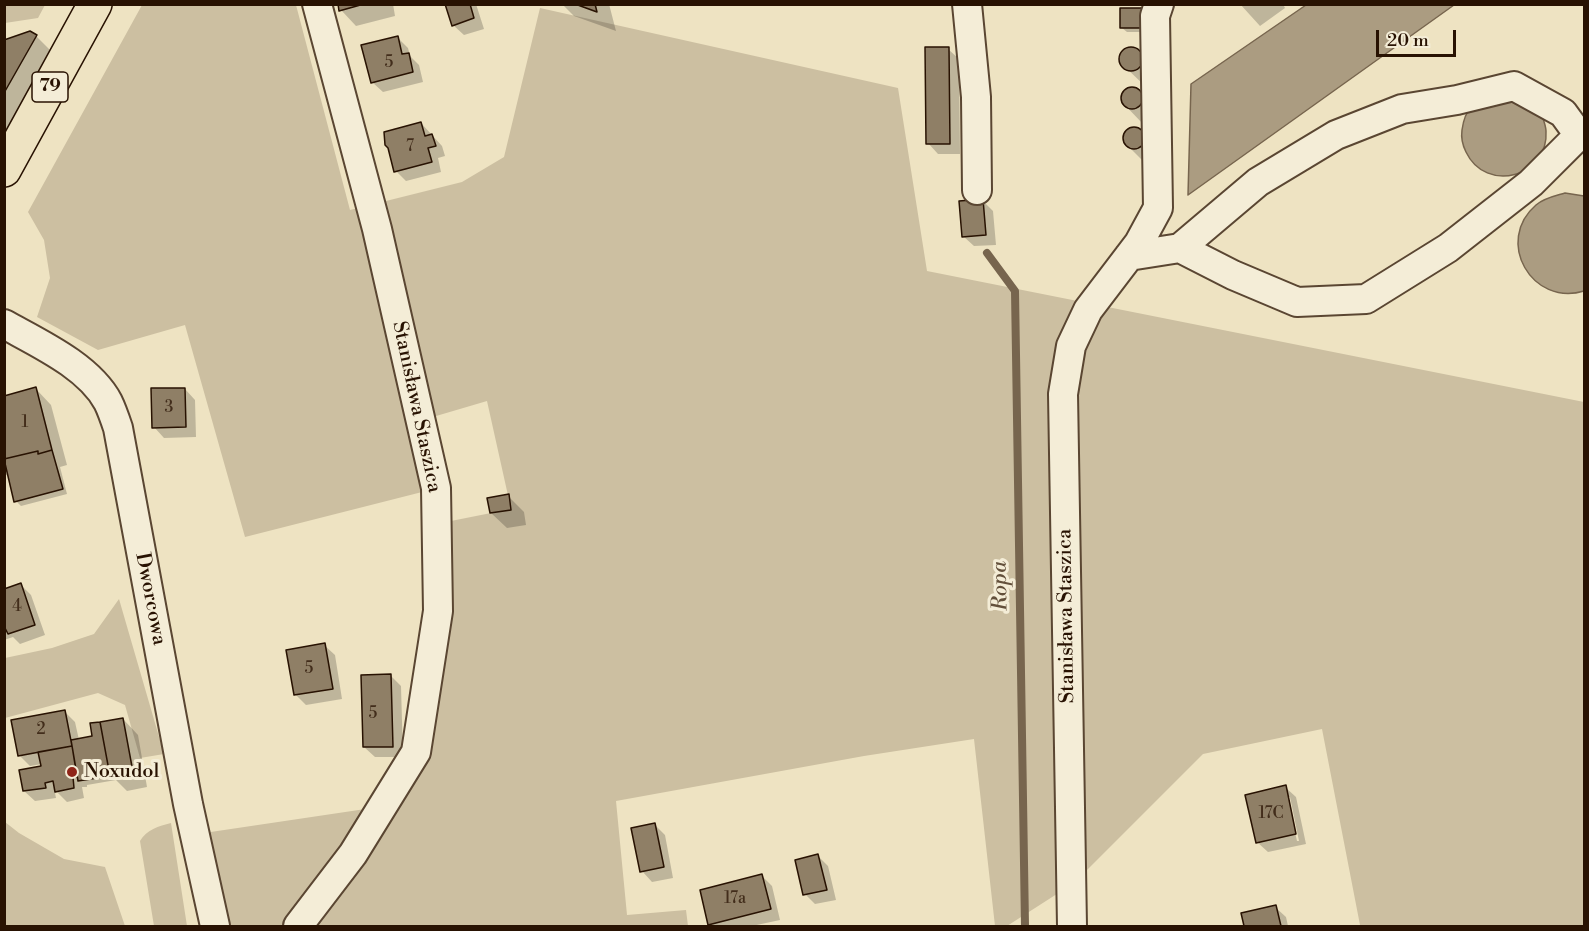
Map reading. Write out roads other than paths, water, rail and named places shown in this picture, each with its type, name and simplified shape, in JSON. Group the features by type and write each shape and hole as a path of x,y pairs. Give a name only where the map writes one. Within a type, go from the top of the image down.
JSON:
{"main road":[{"name":"79","path":"4,170 95,4"}],"street":[{"name":"Stanisława Staszica","path":"298,927 353,854 416,752 438,611 436,488 377,229 317,4"},
{"path":"967,4 976,98 977,190"},
{"name":"Stanisława Staszica","path":"1072,927 1063,394 1071,346 1088,310 1139,243 1158,208 1155,16 1159,4"},
{"path":"1129,256 1180,248 1258,182 1336,135 1402,109 1457,100 1514,86 1563,113 1580,135 1531,183 1448,248 1366,299 1297,302 1180,248"},
{"name":"Dworcowa","path":"4,324 72,363 92,381 107,400 118,428 188,804 215,927"}],"waterway":[{"name":"Ropa","path":"987,253 1015,291 1025,926"}],"place":[{"name":"Noxudol","path":"72,772"}]}
